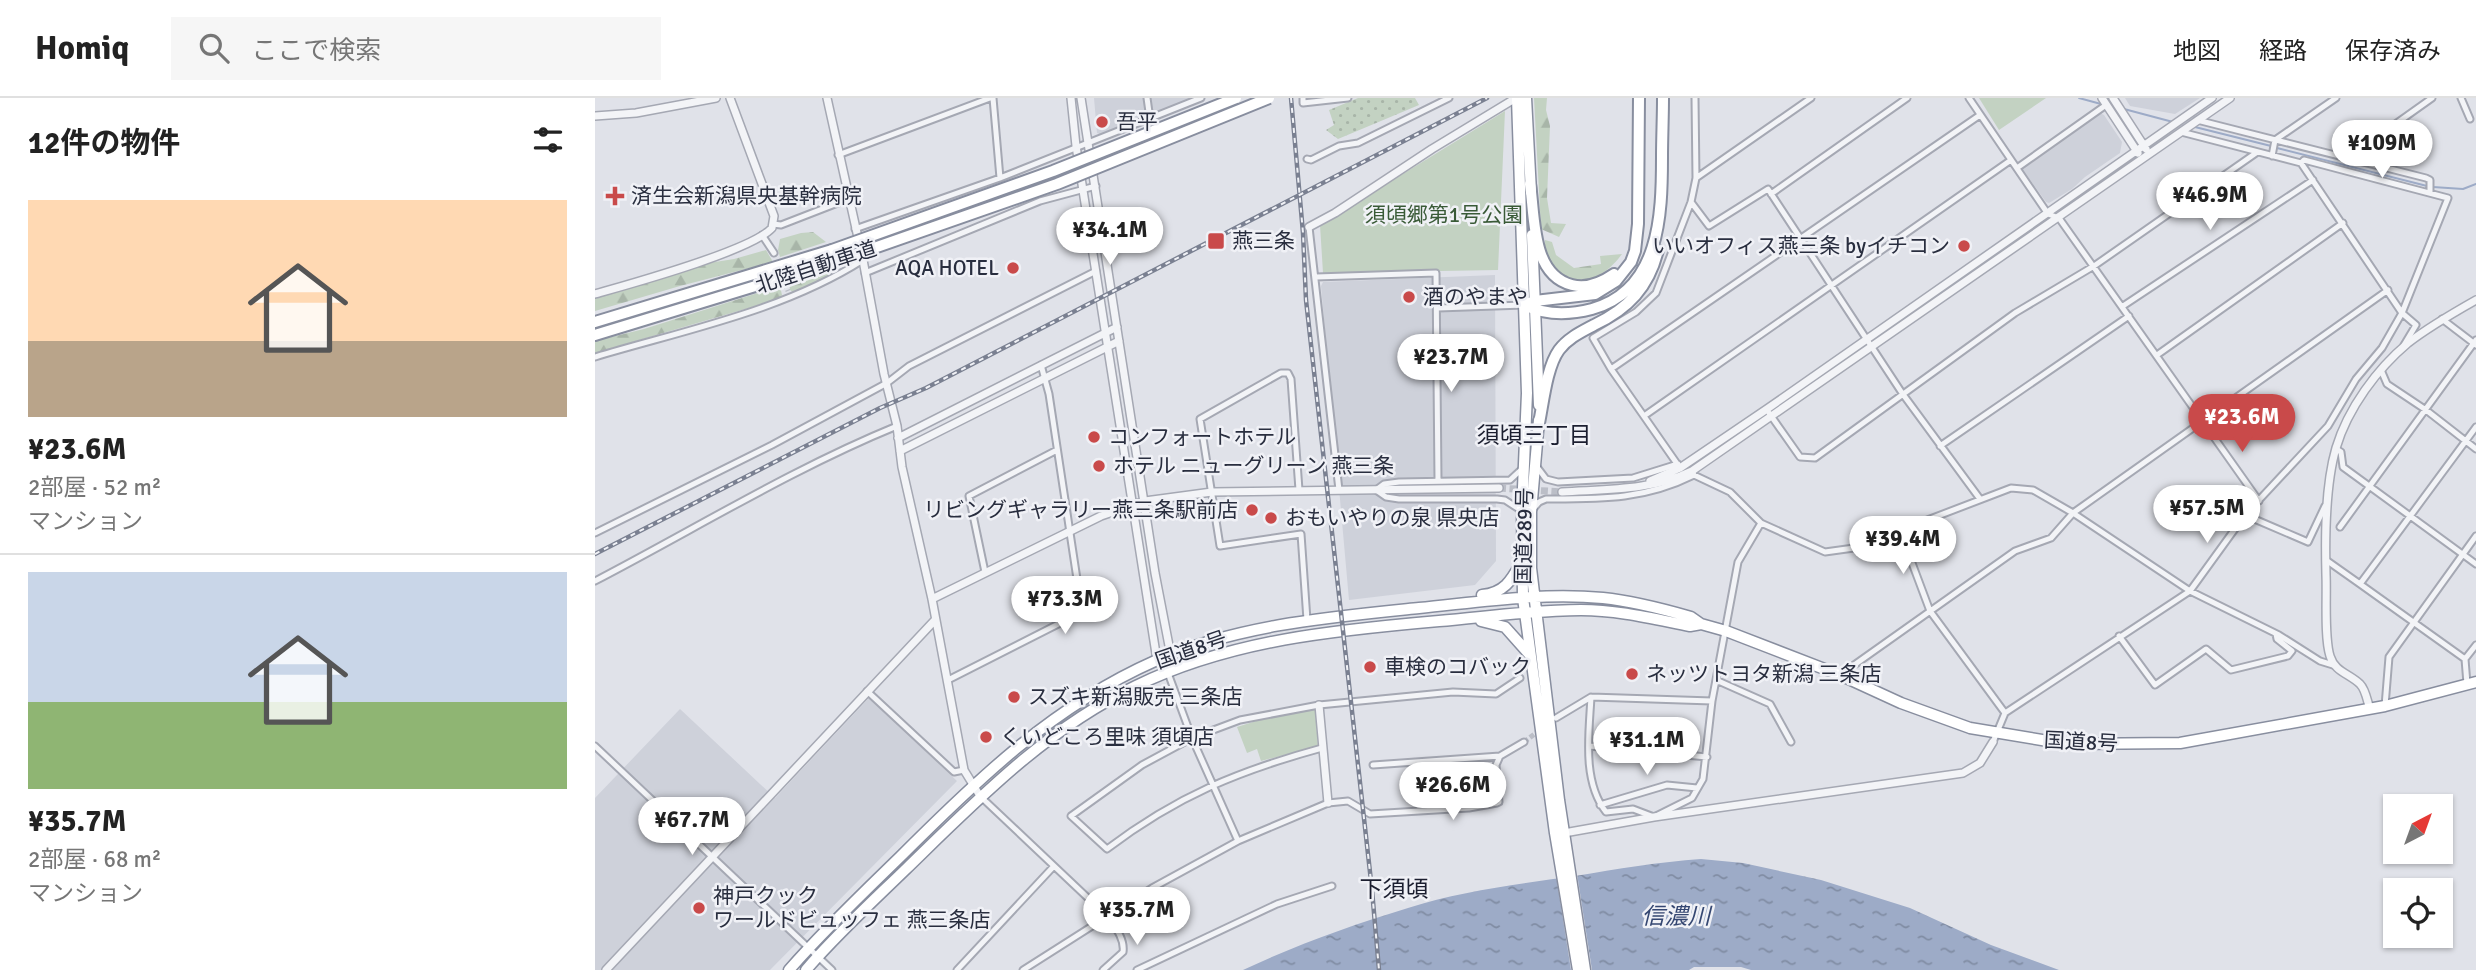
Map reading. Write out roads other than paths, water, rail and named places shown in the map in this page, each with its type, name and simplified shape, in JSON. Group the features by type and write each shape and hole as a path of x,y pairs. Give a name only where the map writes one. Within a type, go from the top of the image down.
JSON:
{"highway":[{"name":"北陸自動車道","path":"595,322 832,250 1053,171 1236,98"},
{"name":"北陸自動車道","path":"595,335 834,262 1057,184 1269,98"},
{"name":"国道289号","path":"1516,98 1531,465"},
{"name":"国道289号","path":"1525,98 1538,428 1531,465 1521,562 1524,614 1585,970"},
{"path":"1535,306 1595,294 1606,288 1631,262 1637,238 1640,98"},
{"path":"1538,428 1555,357 1572,337 1623,309 1639,292 1656,260 1661,216 1661,98"},
{"path":"1530,184 1541,254 1549,270 1565,282 1585,286 1604,281 1621,267 1637,238"},
{"path":"1524,305 1555,313 1583,311 1603,305 1621,295 1647,263 1661,216"},
{"name":"国道289号","path":"1527,511 1534,597 1564,833 1562,846 1578,970"},
{"path":"1445,605 1461,597 1493,594 1502,590 1511,581 1521,562"},
{"name":"国道8号","path":"789,970 972,785 1079,701 1157,660 1237,634 1307,621 1534,597 1614,600 1692,617 1701,624 1840,675 1901,703 1994,738 2066,744 2180,743 2385,706 2472,683"},
{"name":"国道8号","path":"806,970 817,956 980,796 1087,712 1136,685 1244,649 1350,629 1592,610 1690,626 1701,624"},
{"path":"1477,618 1483,623 1505,627 1529,654"}],"street":[{"path":"650,98 652,110"},
{"path":"595,116 652,110 716,98"},
{"path":"595,294 727,252 769,231 774,216 730,98"},
{"path":"827,98 897,426 964,770 980,796 1108,917 1124,946 1123,952 1103,970"},
{"path":"838,155 992,98 1000,178"},
{"path":"1071,98 1076,146 1157,660 1168,673 1192,738 1238,841"},
{"path":"1081,98 1171,656 1168,673"},
{"path":"1147,98 1150,119"},
{"path":"1303,98 1303,103 1348,98"},
{"path":"1307,159 1311,160 1339,146 1357,144 1449,98"},
{"path":"1339,490 1309,227 1516,98"},
{"path":"1679,466 1611,369 1593,338 1636,312 1656,293 1691,202 1696,178 1695,98"},
{"path":"1696,178 1811,98"},
{"path":"1771,194 1907,98"},
{"path":"1969,98 2048,214 2059,218 2259,501"},
{"path":"1376,490 1386,497 1399,499 1505,500 1527,511 1546,499 1630,497 1663,489 1693,473 1868,338 2212,98"},
{"path":"1626,489 1679,466 1769,413 1873,346 2230,98"},
{"path":"2272,154 2275,141 2336,98"},
{"path":"2349,158 2432,98"},
{"path":"2461,98 2470,119"},
{"path":"855,229 1000,178 1197,99"},
{"path":"2113,99 2145,145 2147,156"},
{"path":"2017,168 2105,104 2136,152 2147,156"},
{"path":"1611,369 1980,115"},
{"path":"2197,120 2426,178 2430,188"},
{"path":"2181,132 2301,163 2402,313 2416,325 2401,350"},
{"path":"1769,413 1800,457 1815,458 2015,313 2094,266 2256,153"},
{"path":"1644,416 2011,160"},
{"path":"1564,833 1654,817 1963,773 1980,763 2005,713 2190,591 2245,515 2328,426 2356,379 2382,348 2402,313 2448,198 2430,188 2304,160 2301,163"},
{"path":"2123,306 2313,180"},
{"path":"865,273 1040,201 1096,186"},
{"path":"1691,202 1709,226 1767,189 1902,393 1980,499"},
{"path":"773,224 781,225 848,199"},
{"path":"2157,355 2343,223"},
{"path":"762,235 774,253"},
{"path":"595,357 788,300 839,276 863,260"},
{"path":"595,533 772,445 887,383 911,364 1096,271"},
{"path":"1316,277 1436,273 1438,480"},
{"path":"1840,675 2015,551 2051,538 2073,513 2388,290"},
{"path":"788,291 788,300"},
{"path":"2369,709 2364,690 2333,665 2328,652 2328,500 2336,449 2355,404 2381,370 2401,350 2442,318 2476,300"},
{"path":"1438,308 1524,305"},
{"path":"1940,446 2129,316"},
{"path":"2340,527 2475,343 2442,318"},
{"path":"898,438 1117,327"},
{"path":"900,451 1119,341"},
{"path":"948,680 1082,612 1041,365"},
{"path":"2381,370 2387,384 2476,449"},
{"path":"1299,490 1291,379 1288,373 1281,373 1200,419 1220,546 1301,534 1307,621"},
{"path":"595,581 661,547 700,522 897,426"},
{"path":"2360,584 2476,427"},
{"path":"2336,449 2341,452 2343,467 2476,564"},
{"path":"985,572 969,496 1057,450"},
{"path":"1376,490 1384,484 1438,480 1510,480 1531,465 1546,479 1558,482 1633,478 1679,466"},
{"path":"1562,492 1626,489 1693,473 1730,492 1761,523 1825,552 1854,548 2011,488 2033,490 2073,513 2190,591 2276,634 2320,661 2333,665"},
{"path":"932,599 1069,531 1145,501 1212,492 1499,488"},
{"path":"2245,515 2308,542 2328,500"},
{"path":"1591,696 1589,747 1594,790 1606,812 1633,810 1654,817 1692,798 1703,779 1712,701 1738,562 1761,523"},
{"path":"1900,531 1930,611 2005,713"},
{"path":"2385,706 2389,657 2476,536"},
{"path":"2326,559 2465,659 2472,683"},
{"path":"606,970 935,620"},
{"path":"2119,636 2155,685 2206,649 2231,670 2288,656 2292,651 2277,639 2276,634"},
{"path":"2465,659 2476,645"},
{"path":"1322,748 1273,761 1212,785 1174,803 1107,849 1071,816 1121,778 1192,738 1240,720 1319,705 1453,692 1496,694 1520,678"},
{"path":"1716,680 1770,704 1791,742"},
{"path":"867,691 954,772 964,770"},
{"path":"1556,718 1591,696 1712,701"},
{"path":"1319,705 1328,803"},
{"path":"1373,765 1500,755 1524,742"},
{"path":"595,746 832,970"},
{"path":"1589,747 1707,757"},
{"path":"1023,970 1152,888 1238,841 1328,803 1348,801 1370,814 1469,808 1497,803 1496,765 1500,755"},
{"path":"1600,805 1667,785 1697,788"},
{"path":"957,970 1054,866"},
{"path":"1137,970 1277,904 1332,886"}],"water":[{"name":"信濃川","path":"1701,859 1743,863 1821,880 1910,908 1991,945 2059,970 1751,970 1741,967 1694,967 1689,970 1243,970 1345,928 1449,897 1622,868"}],"waterway":[{"path":"2079,98 2101,104"},
{"path":"2124,109 2173,122"},
{"path":"2195,127 2271,146"},
{"path":"2277,148 2427,186"},
{"path":"2433,187 2463,189 2476,184"}],"tunnel":[{"path":"782,276 788,291"},
{"path":"1499,488 1562,492"},
{"path":"1524,742 1541,729"}],"railway":[{"path":"1291,98 1306,300 1379,970"},
{"path":"595,554 880,408 926,388 1487,98"}],"place":[{"name":"吾平","path":"1102,122"},
{"name":"済生会新潟県央基幹病院","path":"615,196"},
{"name":"燕三条","path":"1216,241"},
{"name":"いいオフィス燕三条 byイチコン","path":"1964,246"},
{"name":"AQA HOTEL","path":"1013,268"},
{"name":"酒のやまや","path":"1409,297"},
{"name":"コンフォートホテル","path":"1094,437"},
{"name":"ホテル ニューグリーン 燕三条","path":"1099,466"},
{"name":"リビングギャラリー燕三条駅前店","path":"1252,510"},
{"name":"おもいやりの泉 県央店","path":"1271,518"},
{"name":"車検のコバック","path":"1370,667"},
{"name":"ネッツトヨタ新潟 三条店","path":"1632,674"},
{"name":"スズキ新潟販売 三条店","path":"1014,697"},
{"name":"くいどころ里味 須頃店","path":"986,737"},
{"name":"神戸クック ワールドビュッフェ 燕三条店","path":"699,908"}],"district":[{"name":"須頃三丁目","path":"1534,435"},
{"name":"下須頃","path":"1394,889"}],"park label":[{"name":"須頃郷第1号公園","path":"1444,215"}]}
